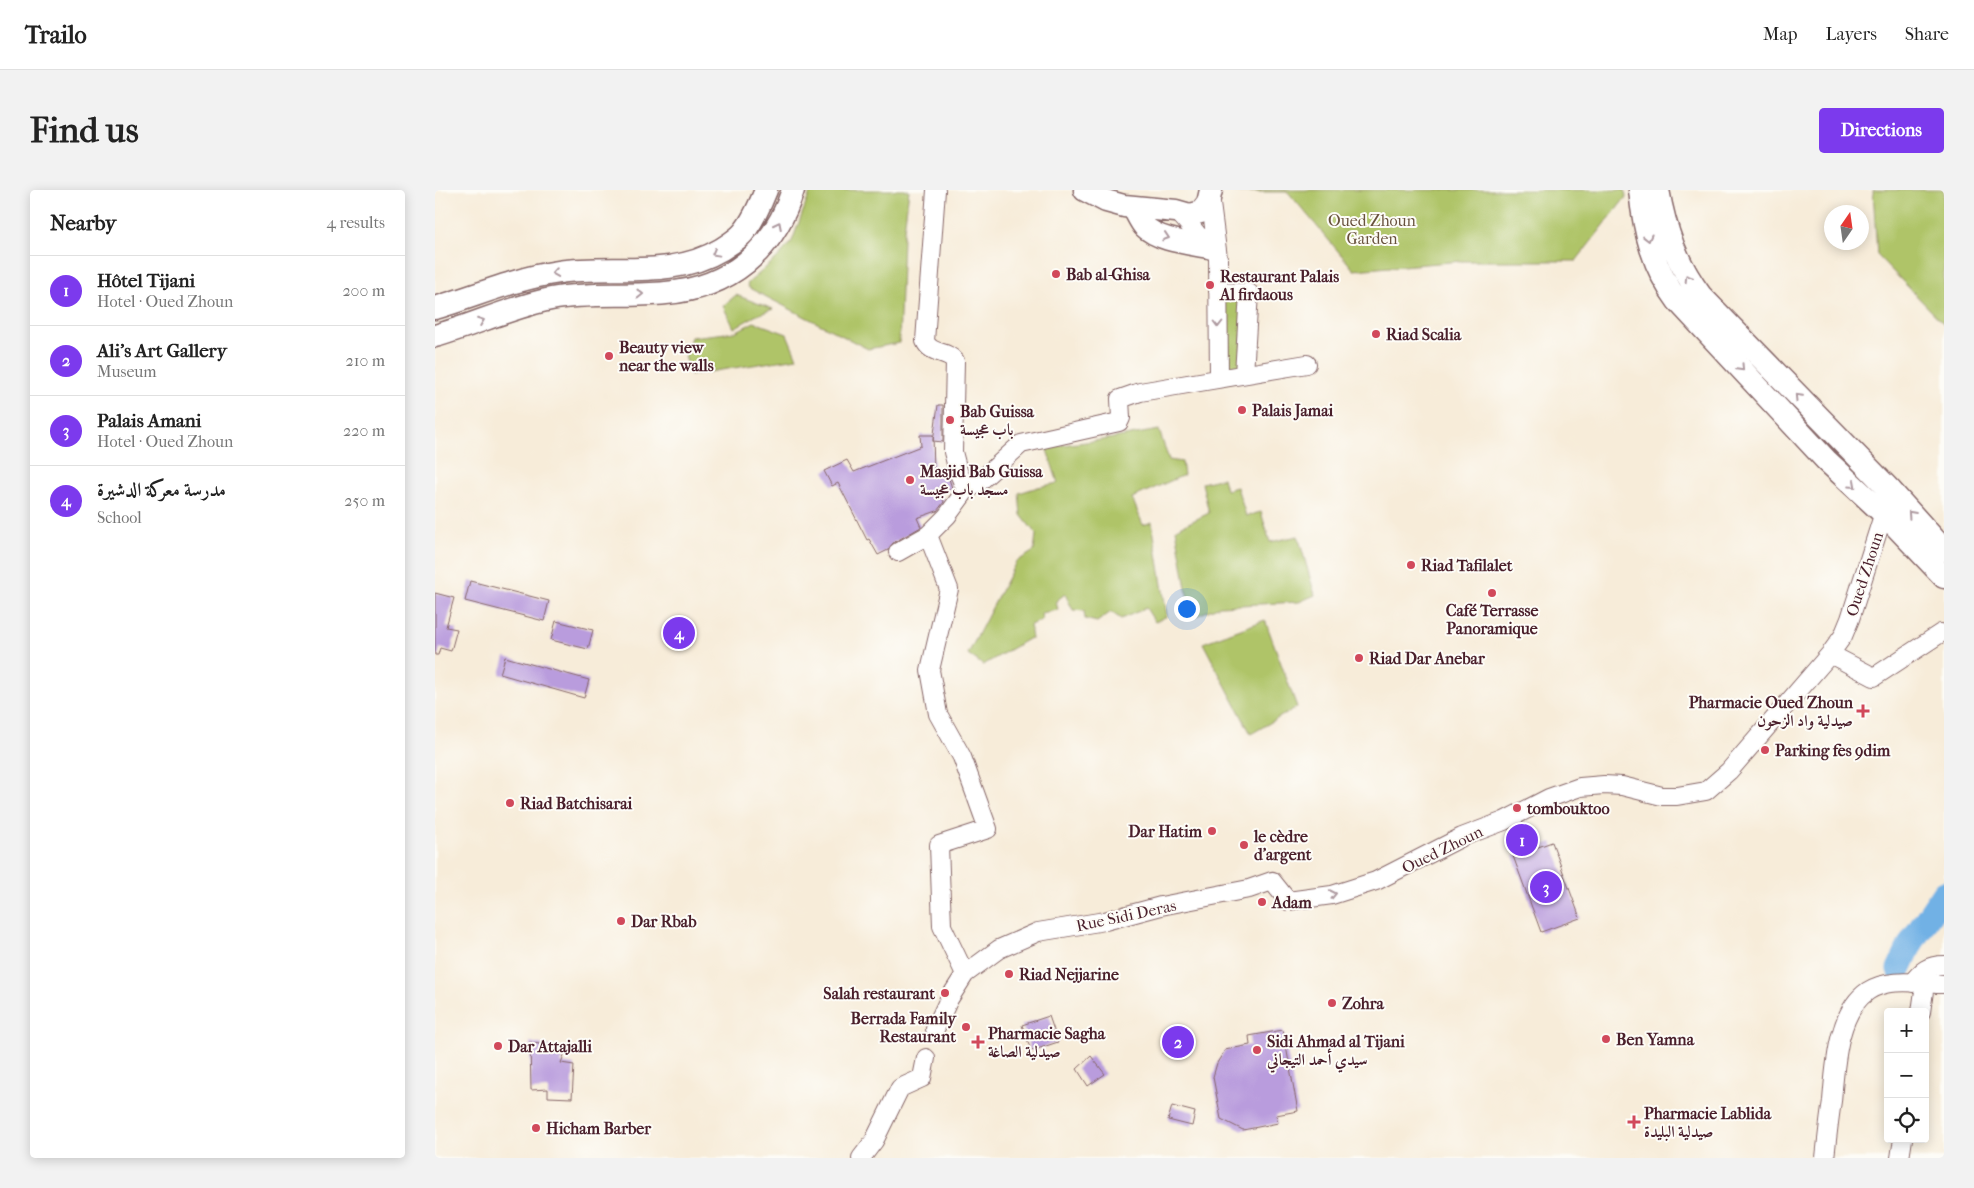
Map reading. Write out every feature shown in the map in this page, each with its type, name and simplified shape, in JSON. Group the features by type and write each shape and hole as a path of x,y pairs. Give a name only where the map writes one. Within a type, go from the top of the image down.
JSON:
{"main road":[{"path":"435,308 534,277 560,272 663,269 689,264 715,253 736,240 751,220 766,190"},
{"path":"435,336 552,299 608,294 664,294 687,291 713,282 748,262 766,243 779,223 793,190"},
{"path":"1085,190 1106,201 1134,209 1177,212 1190,215 1201,212 1208,203 1211,193"},
{"path":"1640,190 1643,218 1652,254 1666,284 1678,301 1826,460 1883,513 1944,577"},
{"path":"1658,190 1663,216 1679,263 1701,296 1891,491 1944,550"},
{"path":"1134,209 1143,225 1152,232 1213,252"}],"street":[{"path":"936,190 925,341 931,350 947,354 955,361 953,452 966,490"},
{"path":"1211,193 1213,252 1219,292 1219,378"},
{"path":"1177,212 1213,252"},
{"path":"1219,292 1249,293 1244,374"},
{"path":"898,552 928,535 947,516 966,490 977,484 1021,444 1119,422 1121,418 1119,402 1122,398 1140,392 1307,364"},
{"name":"Oued Zhoun","path":"1288,901 1332,895 1376,881 1462,836 1504,821 1549,798 1580,787 1622,786 1662,796 1677,796 1706,791 1734,766 1830,654 1843,636 1891,491"},
{"path":"928,535 949,589 930,670 938,714 962,758 988,829 939,845 942,926 965,974 949,999 935,1029"},
{"path":"1830,654 1874,677 1941,633"},
{"name":"Rue Sidi Deras","path":"965,974 999,949 1038,932 1105,921 1161,906 1249,889 1272,881 1288,901"},
{"path":"1921,1008 1919,984 1921,972 1928,967 1944,965"},
{"path":"1825,1158 1837,1051 1847,1019 1855,1004 1869,990 1887,984 1944,984"},
{"path":"861,1158 874,1141 900,1088 922,1078 926,1058"},
{"path":"1900,1158 1902,1143"}],"green space":[{"path":"811,190 909,190 903,238 899,343 868,349 749,288 747,284 778,257 792,241"},
{"name":"Oued Zhoun Garden","path":"1237,190 1625,190 1626,197 1576,261 1462,261 1354,270 1288,192 1236,192"},
{"path":"1873,190 1944,190 1944,324 1877,255"},
{"path":"1221,294 1249,294 1245,379 1221,384"},
{"path":"736,295 773,309 755,316 734,328 723,306"},
{"path":"754,322 787,334 797,358 690,375 685,355 691,337 735,332"},
{"path":"1159,430 1169,460 1182,462 1184,475 1132,498 1143,525 1152,522 1167,616 1155,622 1146,608 1121,619 1111,612 1097,622 1085,619 1084,611 1073,610 1065,594 1056,601 1058,610 1041,613 1042,620 1030,625 1032,639 1030,638 983,665 968,654 1016,562 1034,551 1036,534 1021,515 1019,493 1058,483 1046,447"},
{"path":"1223,478 1226,490 1237,487 1246,516 1261,512 1270,542 1298,536 1315,595 1299,602 1220,606 1191,618 1176,529 1209,513 1202,483"},
{"path":"1265,620 1297,707 1251,734 1203,643"}],"building":[{"path":"938,405 943,405 943,442 933,441"},
{"path":"920,435 933,435 934,471 946,470 952,488 941,493 944,502 937,511 917,518 921,527 893,543 888,550 878,555 869,539 867,540 838,483 832,486 824,471 847,460 854,472 921,446"},
{"path":"470,581 549,601 544,621 465,601"},
{"path":"435,593 454,598 446,627 457,629 451,651 440,648 438,655 435,655"},
{"path":"556,621 593,630 588,649 551,640"},
{"path":"505,657 589,680 584,698 500,674"},
{"path":"1552,842 1580,918 1541,932 1513,856"},
{"path":"1049,1016 1058,1042 1031,1051 1022,1025"},
{"path":"1283,1030 1298,1111 1276,1115 1278,1123 1243,1130 1221,1119 1213,1077 1217,1063 1225,1050 1250,1045 1249,1036"},
{"path":"530,1042 566,1050 561,1063 574,1065 572,1098 548,1097 548,1089 531,1090"},
{"path":"1091,1056 1105,1074 1088,1086 1077,1069"},
{"path":"1172,1106 1195,1112 1192,1126 1168,1120"}],"waterway":[{"path":"1899,969 1911,943 1944,893"}],"place":[{"name":"Bab al-Ghisa","path":"1056,274"},
{"name":"Restaurant Palais Al firdaous","path":"1210,285"},
{"name":"Riad Scalia","path":"1376,334"},
{"name":"Beauty view near the walls","path":"609,356"},
{"name":"Palais Jamai","path":"1242,410"},
{"name":"Bab Guissa باب عجيسة","path":"950,420"},
{"name":"Masjid Bab Guissa مسجد باب عجيسة","path":"910,480"},
{"name":"Riad Tafilalet","path":"1411,565"},
{"name":"Café Terrasse Panoramique","path":"1492,593"},
{"name":"مدرسة معركة الدشيرة","path":"679,633"},
{"name":"Riad Dar Anebar","path":"1359,658"},
{"name":"Pharmacie Oued Zhoun صيدلية واد الزحون","path":"1863,711"},
{"name":"Parking fes 9dim","path":"1765,750"},
{"name":"Riad Batchisarai","path":"510,803"},
{"name":"tombouktoo","path":"1517,808"},
{"name":"Dar Hatim","path":"1212,831"},
{"name":"Hôtel Tijani","path":"1522,840"},
{"name":"le cèdre d'argent","path":"1244,845"},
{"name":"Palais Amani","path":"1546,887"},
{"name":"Adam","path":"1262,902"},
{"name":"Dar Rbab","path":"621,921"},
{"name":"Riad Nejjarine","path":"1009,974"},
{"name":"Salah restaurant","path":"945,993"},
{"name":"Zohra","path":"1332,1003"},
{"name":"Berrada Family Restaurant","path":"966,1027"},
{"name":"Ben Yamna","path":"1606,1039"},
{"name":"Pharmacie Sagha صيدلية الصاغة","path":"978,1042"},
{"name":"Ali's Art Gallery","path":"1178,1042"},
{"name":"Dar Attajalli","path":"498,1046"},
{"name":"Sidi Ahmad al Tijani سيدي أحمد التيجاني","path":"1257,1050"},
{"name":"Pharmacie Lablida صيدلية البليدة","path":"1634,1122"},
{"name":"Hicham Barber","path":"536,1128"}]}
